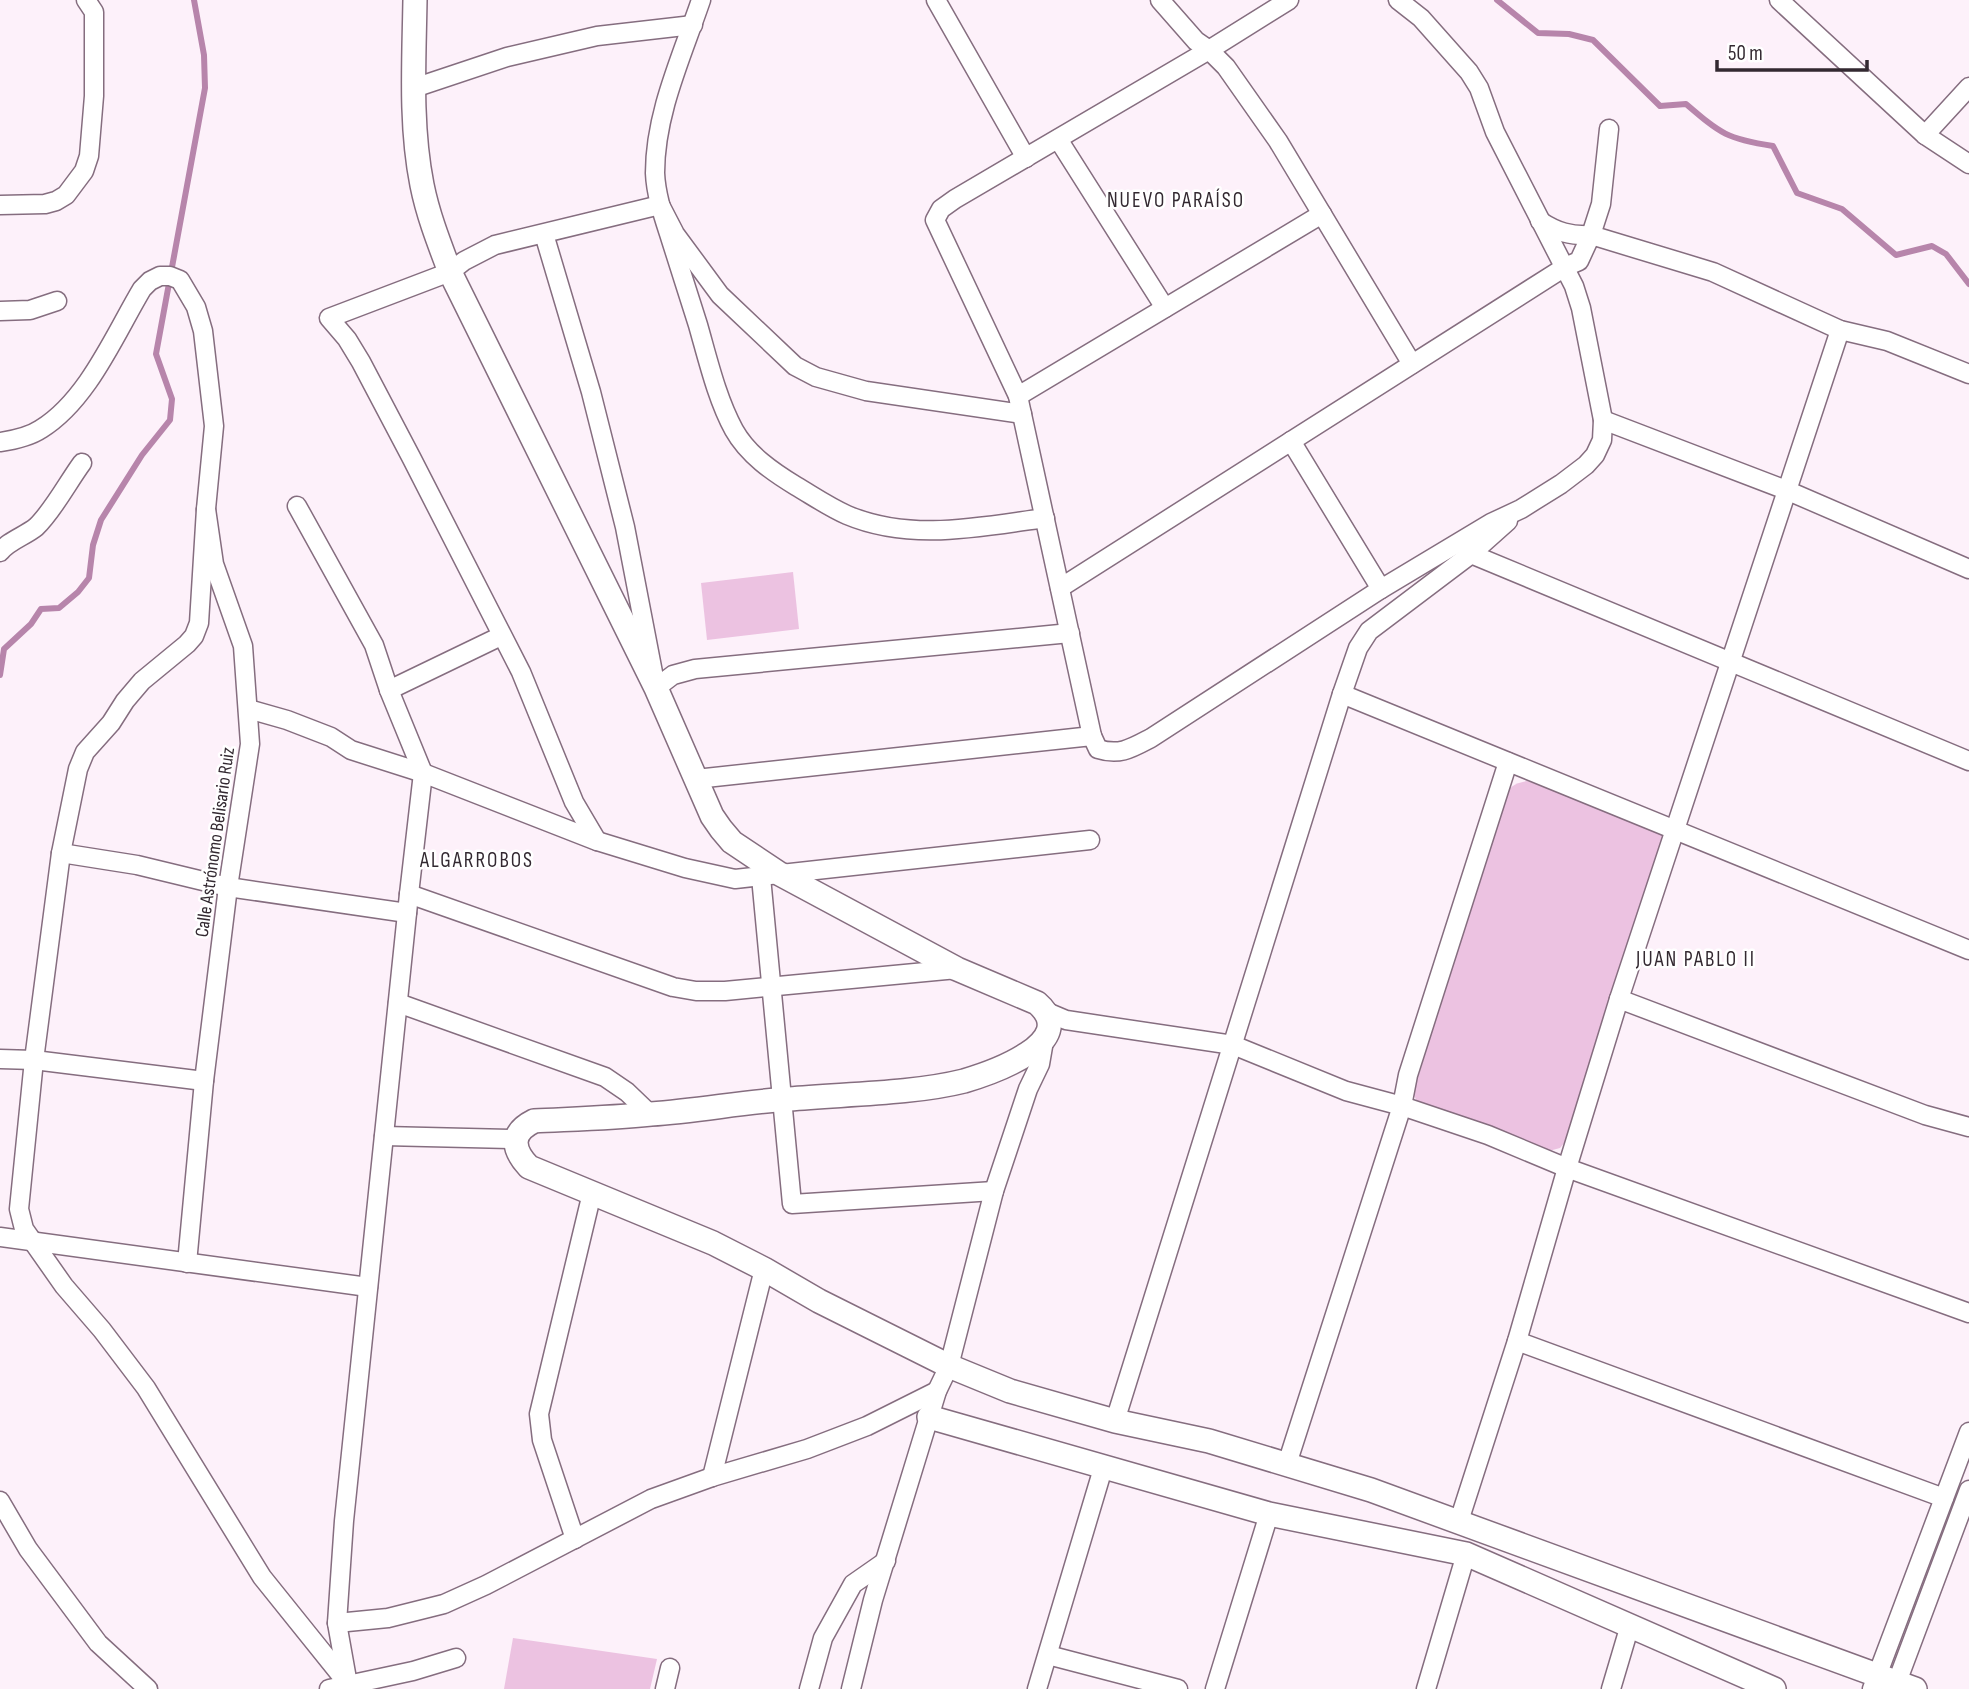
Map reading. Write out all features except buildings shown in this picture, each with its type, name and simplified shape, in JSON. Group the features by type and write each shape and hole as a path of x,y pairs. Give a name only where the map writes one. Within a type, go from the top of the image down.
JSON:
{"street":[{"path":"0,205 45,204 56,201 66,195 84,172 89,156 94,72 94,12 86,0"},
{"path":"415,0 414,88 421,181 430,219 450,272 656,688 712,816 732,842 771,876 957,969 1037,1003 1047,1012 1066,1020 1233,1045 1346,1091 1402,1106 1488,1135 1567,1168 1969,1313"},
{"path":"701,0 666,104 657,148 655,175 660,205 723,402 743,444 779,475 828,505 876,525 909,530 949,531 1045,518"},
{"path":"936,0 1026,158"},
{"path":"1160,0 1195,41 1209,50 1226,67 1278,141 1412,364"},
{"path":"1289,0 955,199 941,209 935,220 1018,396 1092,736 1098,749 1112,753 1127,751 1151,738 1381,589 1561,484 1586,465 1595,455 1602,440 1603,420 1581,308 1565,267 1495,132 1479,88 1469,72 1421,19 1398,0"},
{"path":"1779,0 1924,135 1969,164"},
{"path":"414,88 507,57 597,36 693,25"},
{"path":"1924,135 1969,87"},
{"path":"1060,588 1565,267 1579,261 1601,204 1609,130"},
{"path":"1058,139 1165,308"},
{"path":"597,841 574,802 521,672 361,362 347,339 329,318 450,272 464,261 495,245 660,205"},
{"path":"660,205 675,234 720,295 795,366 816,377 866,391 1022,414"},
{"path":"1018,396 1322,214"},
{"path":"1539,220 1556,232 1574,236 1591,235 1713,272 1840,330 1887,341 1969,373"},
{"path":"544,234 591,392 625,527 656,688"},
{"name":"Calle Astrónomo Belisario Ruiz","path":"0,442 41,430 71,402 101,362 142,289 150,281 160,276 180,280 196,307 203,331 214,426 206,509 214,564 243,646 250,744 228,887 204,1081 187,1263"},
{"path":"0,311 30,310 57,301"},
{"path":"1459,1521 1517,1341 1619,999 1840,330"},
{"path":"1603,420 1786,490 1969,569"},
{"path":"1291,441 1381,589"},
{"path":"0,552 38,525 82,463"},
{"path":"297,506 374,645 423,773 344,1521 337,1623 348,1686"},
{"path":"206,509 199,623 194,636 142,681 125,701 111,723 85,752 74,787 61,853 34,1060 19,1209 24,1229 64,1286 146,1388 262,1577 348,1686"},
{"path":"1115,1421 1358,648 1369,631 1471,554 1521,509"},
{"path":"1471,554 1969,761"},
{"path":"656,688 673,675 695,669 1070,633"},
{"path":"389,690 501,636"},
{"path":"1342,694 1969,950"},
{"path":"248,709 288,720 331,737 351,750 423,773 597,841 685,868 735,879 1090,840"},
{"path":"696,779 1092,736"},
{"path":"1287,1464 1402,1106 1408,1075 1508,762"},
{"path":"61,853 136,865 228,887 407,913"},
{"path":"771,876 771,986 792,1203 994,1191"},
{"path":"409,894 673,987 696,991 725,991 957,969"},
{"path":"1619,999 1926,1115 1969,1127"},
{"path":"398,1003 605,1077 627,1092 651,1115"},
{"path":"850,1689 873,1600 929,1417 949,1366 994,1191 1028,1090 1040,1063 1050,1023 1047,1012"},
{"path":"1045,1035 1034,1050 1020,1060 991,1073 937,1086 782,1099 651,1115 534,1121 523,1126 515,1139 518,1155 529,1167 713,1243 819,1301 949,1366 1010,1391 1115,1421 1209,1441 1371,1490 1890,1685"},
{"path":"0,1059 34,1060 204,1081"},
{"path":"384,1136 515,1139"},
{"path":"575,1539 542,1440 539,1414 592,1194"},
{"path":"0,1237 368,1287"},
{"path":"64,1286 58,1270 61,1260 68,1252 85,1249"},
{"path":"712,1477 764,1269"},
{"path":"1517,1341 1944,1498"},
{"path":"337,1623 388,1618 444,1604 651,1499 712,1477 807,1449 867,1426 937,1391"},
{"path":"929,1417 1269,1514 1466,1554 1774,1689"},
{"path":"1890,1685 1944,1498 1969,1432"},
{"path":"1037,1689 1104,1465"},
{"path":"1890,1685 1969,1490"},
{"path":"0,1501 28,1549 98,1643 148,1689"},
{"path":"1215,1689 1269,1514"},
{"path":"1426,1689 1466,1554"},
{"path":"809,1689 823,1638 853,1584 886,1561"},
{"path":"1611,1689 1630,1625"},
{"path":"1048,1655 1178,1689"},
{"path":"330,1689 413,1671 456,1658"},
{"path":"665,1689 670,1668"}],"shaded area":[{"path":"793,572 799,629 707,640 701,583"},
{"path":"1527,781 1653,825 1664,836 1663,849 1566,1141 1560,1148 1545,1152 1418,1103 1413,1094 1503,799 1512,786"},
{"path":"513,1638 657,1659 650,1689 504,1689"}],"waterway":[{"path":"0,675 4,649 31,624 41,609 59,608 78,592 89,578 93,545 101,520 142,455 170,420 172,399 156,354 205,88 204,55 194,0"},
{"path":"1497,0 1538,33 1569,34 1593,40 1660,106 1686,104 1725,134 1773,146 1797,193 1842,209 1896,255 1932,246 1946,254 1969,284"}],"district":[{"name":"NUEVO PARAÍSO","path":"1176,200"},
{"name":"ALGARROBOS","path":"477,860"},
{"name":"JUAN PABLO II","path":"1696,959"}]}
